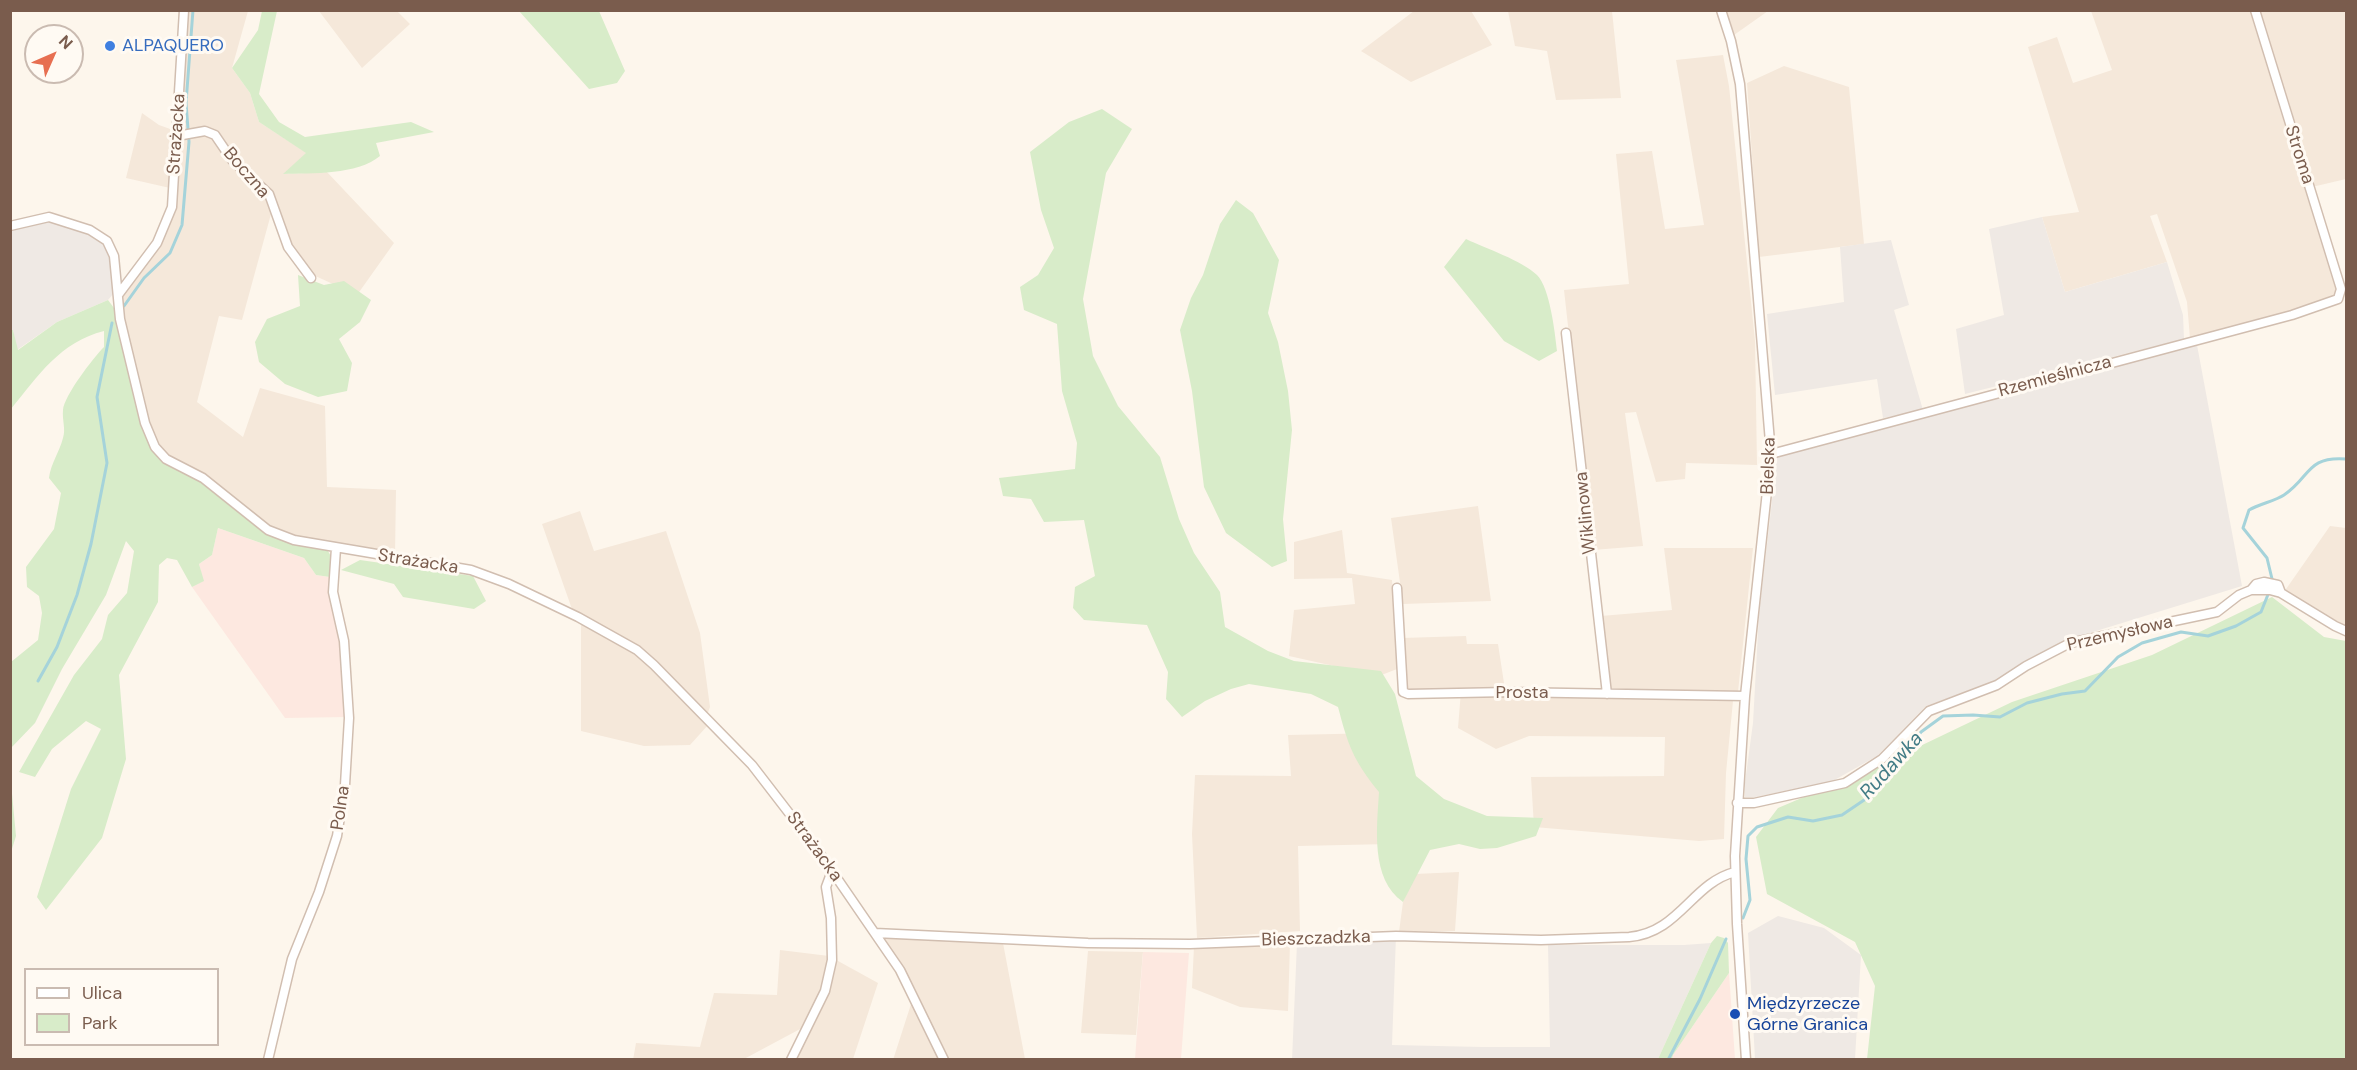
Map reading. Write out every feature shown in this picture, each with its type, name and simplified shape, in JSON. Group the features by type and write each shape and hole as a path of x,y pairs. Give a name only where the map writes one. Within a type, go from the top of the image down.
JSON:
{"street":[{"name":"Strażacka","path":"184,10 180,135 172,207 157,243 118,295 120,319 139,400 155,447 166,459 203,478 268,530 294,540 471,570 509,584 558,607 637,650 752,765 832,871 900,970 944,1059"},
{"name":"Bielska","path":"1721,10 1731,41 1740,84 1771,454 1745,696 1737,803 1735,872 1746,1059"},
{"name":"Stroma","path":"2255,10 2341,289 2338,299"},
{"name":"Boczna","path":"180,135 205,131 215,135 232,160 269,194 288,247 311,278"},
{"path":"10,226 49,217 90,230 107,241 114,256 118,295"},
{"name":"Rzemieślnicza","path":"1771,454 2292,315 2338,299"},
{"name":"Wiklinowa","path":"1566,333 1607,694"},
{"name":"Polna","path":"268,1059 292,959 319,892 338,836 345,785 349,718 344,641 333,592 336,548"},
{"name":"Przemysłowa","path":"2251,590 2256,584 2264,582 2279,589 2335,627 2346,631"},
{"name":"Prosta","path":"1397,588 1403,692 1408,694 1745,696"},
{"name":"Przemysłowa","path":"1737,803 1754,803 1845,783 1882,759 1929,711 1997,685 2026,666 2070,643 2217,612 2239,595 2251,590 2279,589"},
{"path":"791,1059 825,991 830,970 832,960 831,918 826,887 832,871"},
{"name":"Bieszczadzka","path":"875,933 1088,944 1179,944 1396,936 1541,940 1629,937 1640,936 1659,929 1719,876 1735,872"}],"shaded area":[{"path":"1726,10 1768,10 1768,11 1734,35"},
{"path":"187,11 248,11 232,68 250,93 259,122 307,153 284,174 327,172 394,243 357,295 311,274 291,245 274,203 242,320 219,316 197,402 243,437 260,388 325,406 327,487 396,490 395,555 295,538 270,528 168,458 157,446 148,423 122,314 122,297 161,246 174,212 182,125"},
{"path":"319,11 397,11 410,24 362,68"},
{"path":"1414,11 1471,11 1492,45 1411,82 1361,51"},
{"path":"1508,11 1612,11 1621,98 1556,100 1547,51 1515,46"},
{"path":"2091,11 2251,11 2339,290 2336,297 2291,312 2190,338 2187,302 2157,214 2150,216 2167,262 2065,292 2042,217 2079,212 2028,47 2057,37 2073,83 2112,70"},
{"path":"2257,11 2346,11 2346,179 2312,187"},
{"path":"1723,55 1729,86 1755,341 1757,465 1686,463 1685,479 1656,482 1636,412 1625,413 1643,546 1593,550 1564,290 1629,284 1616,154 1652,151 1665,229 1704,225 1676,60"},
{"path":"1784,66 1849,87 1864,244 1759,257 1747,83"},
{"path":"142,113 159,125 173,130 170,188 126,178"},
{"path":"2042,217 2065,292 2167,262 2183,315 2184,339 1965,394 1956,329 2004,315 1989,229"},
{"path":"49,219 89,233 105,243 112,256 114,293 108,300 57,322 17,350 13,330 11,330 11,228"},
{"path":"1891,240 1909,305 1894,310 1923,410 1883,418 1877,379 1775,395 1767,314 1844,302 1840,247"},
{"path":"2197,345 2242,586 2067,640 1993,682 1926,706 1877,756 1831,782 1745,797 1753,723 1759,614 1777,457"},
{"path":"1478,506 1491,601 1403,604 1391,518"},
{"path":"580,511 594,551 666,531 700,633 710,707 707,715 656,663 573,612 542,524"},
{"path":"2330,526 2346,528 2346,626 2284,592"},
{"path":"218,528 304,558 316,575 330,577 342,641 347,717 285,718 192,587 203,581 199,564 212,555"},
{"path":"1342,530 1347,573 1392,580 1397,669 1379,676 1289,656 1294,610 1355,604 1352,578 1294,579 1294,542"},
{"path":"1664,548 1753,548 1738,692 1733,701 1726,773 1724,839 1699,841 1534,827 1531,777 1664,776 1665,737 1529,736 1496,749 1458,728 1461,691 1407,692 1402,638 1466,636 1467,644 1498,644 1506,696 1665,699 1666,693 1610,692 1601,616 1672,610"},
{"path":"581,623 635,653 709,724 690,745 644,746 581,731"},
{"path":"1381,733 1389,844 1298,846 1300,931 1197,938 1192,834 1195,775 1291,776 1288,735"},
{"path":"1459,872 1455,931 1399,932 1403,902 1415,874"},
{"path":"1778,916 1824,928 1861,955 1855,1059 1755,1059 1748,933"},
{"path":"1396,936 1392,1045 1550,1047 1548,945 1711,943 1658,1059 1292,1060 1297,943"},
{"path":"883,938 1003,943 1025,1059 947,1059"},
{"path":"1290,943 1288,1011 1240,1007 1192,988 1194,946"},
{"path":"780,950 829,956 878,983 853,1059 798,1059 808,1030 802,1028 744,1059 633,1060 636,1043 700,1047 714,993 777,995"},
{"path":"1088,951 1143,952 1136,1035 1081,1033"},
{"path":"1143,952 1189,953 1181,1059 1135,1059"},
{"path":"1729,973 1735,1059 1672,1060 1673,1055"},
{"path":"912,1001 940,1059 893,1060"}],"green space":[{"path":"262,11 277,11 259,94 279,122 305,137 411,122 434,132 376,143 380,156 359,167 334,172 283,174 306,153 259,122 250,93 232,68 258,30"},
{"path":"519,11 599,11 625,71 617,83 589,89"},
{"path":"1102,109 1132,129 1106,173 1083,299 1093,356 1118,406 1160,457 1179,519 1194,553 1220,592 1225,627 1268,651 1294,661 1381,671 1395,694 1416,776 1444,799 1487,816 1543,818 1536,836 1497,848 1480,849 1459,844 1430,850 1403,902 1392,892 1380,866 1377,836 1379,792 1352,752 1338,707 1311,694 1249,684 1231,689 1205,701 1182,717 1166,699 1168,672 1147,625 1084,620 1073,608 1075,587 1095,576 1084,520 1044,522 1031,499 1003,496 999,478 1075,469 1077,443 1062,391 1057,324 1024,310 1020,287 1038,275 1054,248 1041,210 1030,152 1069,122"},
{"path":"1236,200 1253,213 1279,260 1268,313 1278,342 1288,391 1292,430 1283,519 1287,561 1272,567 1226,533 1204,487 1192,391 1180,330 1191,298 1203,275 1220,224"},
{"path":"1466,239 1513,260 1537,275 1542,281 1549,300 1557,351 1539,361 1504,341 1444,267"},
{"path":"298,275 324,285 344,281 371,300 360,322 339,339 352,363 347,391 318,397 285,384 259,362 255,342 267,319 300,306"},
{"path":"108,300 114,308 142,424 152,450 165,463 203,482 267,533 293,544 328,551 333,560 330,577 316,575 304,558 218,528 212,555 199,564 204,581 192,587 177,560 167,558 159,565 158,602 119,675 126,759 102,838 46,910 37,897 71,789 101,729 86,721 52,749 35,777 19,772 74,675 102,639 108,615 127,593 134,551 126,541 106,595 62,669 35,723 11,748 11,662 38,640 42,613 39,596 27,587 26,567 54,529 61,493 49,478 64,435 63,410 86,368 104,347 104,331 88,336 62,352 11,409 11,330 13,330 18,350 57,322"},
{"path":"360,560 473,576 486,601 474,609 403,597 394,584 341,570"},
{"path":"2272,597 2324,637 2346,641 2346,1059 1867,1059 1875,986 1855,942 1767,894 1756,837 1778,808 1891,760 2012,702 2152,655"},
{"path":"11,783 16,836 11,852"},
{"path":"1717,936 1724,938 1728,943 1729,973 1672,1059 1658,1059 1711,943"}],"waterway":[{"path":"124,306 144,278 170,253 182,225 189,142 186,103 193,10"},
{"path":"38,681 57,647 77,595 91,544 107,463 97,397 112,323"},
{"name":"Rudawka","path":"2273,583 2267,558 2243,528 2249,510 2284,495 2316,464 2333,459 2346,459"},
{"name":"Rudawka","path":"1743,918 1750,900 1746,859 1748,836 1757,827 1788,817 1813,821 1842,815 1873,794 1921,732 1943,716 2000,717 2027,703 2085,691 2118,657 2142,643 2181,632 2208,636 2236,626 2261,612 2269,592"},
{"name":"Rudawka","path":"1668,1060 1700,999 1726,939"}],"place":[{"name":"ALPAQUERO","path":"110,46"},
{"name":"Międzyrzecze Górne Granica","path":"1735,1014"}]}
